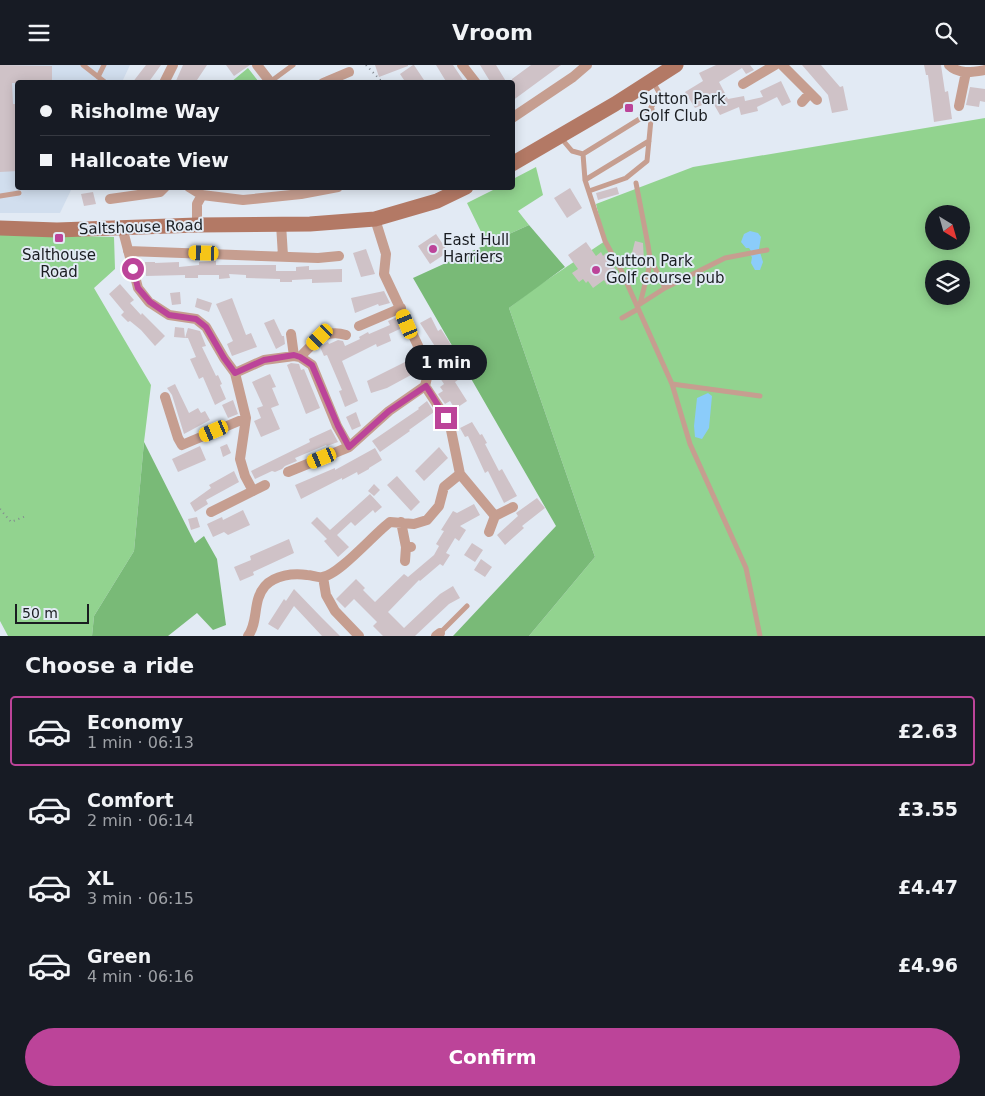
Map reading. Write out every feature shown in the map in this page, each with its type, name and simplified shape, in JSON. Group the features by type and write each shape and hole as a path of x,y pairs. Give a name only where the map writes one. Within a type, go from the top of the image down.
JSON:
{"main road":[{"path":"515,162 615,104 676,65"},
{"name":"Saltshouse Road","path":"0,228 57,230 281,224 375,219 437,201 460,190"}],"street":[{"path":"166,80 173,65"},
{"path":"257,65 268,80"},
{"path":"462,65 474,80"},
{"path":"515,116 574,77 587,65"},
{"path":"749,84 775,65"},
{"path":"782,65 813,97 802,102"},
{"path":"949,65 951,68 966,73 985,70"},
{"path":"331,80 349,72"},
{"path":"959,106 966,73"},
{"path":"110,199 161,190"},
{"path":"194,190 202,195 243,200 300,191"},
{"path":"197,225 197,204 202,195"},
{"path":"375,219 386,254 384,273 429,369 426,386 446,418"},
{"path":"281,224 282,256"},
{"path":"122,227 138,288 150,302 169,315 196,319 206,327 235,373 246,418 240,459 253,491"},
{"name":"Saltshouse Road","path":"128,251 318,258 339,256"},
{"path":"359,326 401,308"},
{"path":"235,373 264,360 297,356 320,337 336,332 346,335"},
{"path":"291,335 297,356 312,365 349,447"},
{"path":"429,369 442,367"},
{"path":"288,472 349,447 389,411 426,386"},
{"path":"165,397 182,445 246,418"},
{"path":"451,429 460,474 495,516"},
{"path":"249,636 253,630 259,595 273,579 291,574 323,577 340,568 380,529 390,522 414,524 427,520 439,506 444,487 460,474"},
{"path":"211,512 265,485"},
{"path":"489,536 495,516 513,507"},
{"path":"401,523 408,547 405,561"},
{"path":"323,577 326,595 335,611 358,636"}],"lane":[{"path":"83,65 102,80"},
{"path":"98,77 104,65"},
{"path":"273,80 293,65"},
{"path":"560,137 572,151 583,153 646,115 660,94 652,79"},
{"path":"589,191 626,178 647,161 652,106"},
{"path":"585,180 649,141"},
{"path":"583,153 585,180 605,241 622,272 672,384 690,444 746,568 760,636"},
{"path":"636,183 651,260 665,288"},
{"path":"0,196 18,193"},
{"path":"622,317 665,288 725,258 767,250"},
{"path":"638,307 651,260"},
{"path":"672,384 760,396"},
{"path":"438,634 467,606"}],"path":[{"path":"366,65 379,80"},
{"path":"0,509 11,522 26,517"}],"shaded area":[{"path":"0,65 130,65 123,80 15,80 15,190 71,190 60,213 0,213"}],"green space":[{"path":"248,68 257,80 233,80"},
{"path":"985,118 985,636 529,636 595,557 509,308 535,288 605,241 596,204 693,167"},
{"path":"536,167 543,195 518,211 529,225 487,244 467,203 493,190 515,190 515,178"},
{"path":"529,225 565,267 509,308 595,557 529,636 453,636 556,526 413,278"},
{"path":"0,234 114,237 115,269 94,288 151,385 134,551 94,616 92,636 8,636 0,621"},
{"path":"144,442 195,543 204,536 217,559 226,625 213,630 197,613 168,636 92,636 94,616 134,551"}],"water":[{"path":"750,231 758,233 761,237 759,249 763,262 760,270 755,270 751,263 752,257 750,255 753,254 741,242 744,234"},
{"path":"708,393 712,396 709,428 702,439 695,437 694,426 697,398"}],"building":[{"path":"0,65 52,66 52,80 15,80 15,83 12,83 13,104 15,104 15,171 0,172"},
{"path":"146,65 161,65 150,80 134,80"},
{"path":"183,65 207,65 197,80 176,80"},
{"path":"226,65 250,65 234,76"},
{"path":"375,65 408,65 408,66 379,77"},
{"path":"414,65 424,80 404,80 400,74"},
{"path":"436,65 453,65 463,80 445,80"},
{"path":"480,65 496,65 505,80 489,80"},
{"path":"531,65 561,65 515,99 515,80 512,79"},
{"path":"716,65 750,65 754,70 746,74 742,68 719,82 728,99 744,96 745,101 763,97 760,91 781,81 791,102 782,106 777,97 757,107 758,111 741,115 739,107 720,115 712,101 695,108 685,92 703,81 699,73"},
{"path":"802,65 821,65 840,87 843,86 848,110 832,113 828,95"},
{"path":"924,65 941,65 945,92 948,91 952,119 934,122 928,75 926,75"},
{"path":"970,87 985,89 985,102 980,101 979,107 966,105"},
{"path":"617,187 619,194 598,200 596,193"},
{"path":"570,188 582,208 567,218 554,198"},
{"path":"93,192 96,204 84,206 81,194"},
{"name":"East Hull Harriers","path":"436,234 448,252 430,264 418,246"},
{"path":"635,241 643,243 644,260 631,257"},
{"name":"Sutton Park Golf course pub","path":"586,242 596,256 601,252 603,256 606,253 619,276 607,285 604,280 593,288 588,281 586,283 583,279 579,282 572,273 578,269 568,255"},
{"path":"366,249 375,274 361,277 353,253"},
{"path":"216,261 216,265 276,265 276,271 296,271 296,267 309,266 309,270 342,269 342,282 312,283 312,279 280,282 280,279 246,278 246,275 229,274 230,278 219,279 219,275 198,275 198,278 185,278 185,275 146,276 145,262 179,262 179,267 199,265 199,262"},
{"path":"120,284 134,300 130,303 165,336 155,346 141,330 121,315 124,312 109,294"},
{"path":"384,291 390,303 379,306 378,304 355,313 351,298"},
{"path":"180,292 181,304 172,305 170,293"},
{"path":"197,298 212,303 209,312 195,307"},
{"path":"232,298 246,335 251,333 257,347 232,356 227,344 233,341 216,304"},
{"path":"397,317 402,328 389,334 391,341 377,347 376,344 342,361 358,401 345,407 339,391 342,390 327,355 324,356 320,347 328,342 329,344 338,340 343,341 345,346 360,339 359,337 368,332 369,334 390,325 388,321"},
{"path":"431,317 438,331 441,329 455,351 445,358 436,348 420,323"},
{"path":"274,319 282,336 284,336 285,344 276,349 264,323"},
{"path":"175,327 184,328 185,338 174,337"},
{"path":"188,328 200,331 206,346 202,347 222,384 220,385 226,399 215,405 203,377 199,379 190,359 196,357 188,338 185,338"},
{"path":"413,351 422,369 387,388 371,393 367,381 409,360 407,354"},
{"path":"468,354 477,366 455,382 467,401 455,409 450,401 445,404 438,394 443,391 440,387 444,384 438,375 447,372 449,365 457,377 464,357"},
{"path":"291,363 299,364 301,370 304,369 320,408 306,414 287,365"},
{"path":"270,374 276,387 272,388 279,405 271,408 280,429 261,437 254,421 261,418 257,408 263,406 252,382"},
{"path":"175,384 189,413 198,408 201,413 205,411 210,420 184,434 172,395 167,388"},
{"path":"233,400 238,414 228,418 222,405"},
{"path":"427,401 434,412 380,452 372,441 419,409"},
{"path":"356,412 361,426 352,430 346,417"},
{"path":"472,422 487,443 485,444 499,471 502,469 517,496 504,503 488,471 485,473 468,436 465,437 460,428"},
{"path":"331,429 338,442 295,458 297,461 282,469 275,472 272,471 255,479 251,471 310,442 309,439"},
{"path":"227,444 231,453 223,457 220,447"},
{"path":"200,446 206,460 178,472 172,459"},
{"path":"439,447 448,458 424,481 415,471"},
{"path":"375,448 382,460 369,469 358,475 357,472 342,480 342,478 301,499 295,485 335,468 335,470"},
{"path":"234,471 239,482 206,500 208,504 195,512 190,503 211,488 209,485"},
{"path":"397,476 420,502 411,511 387,485"},
{"path":"374,484 380,490 374,496 368,491"},
{"path":"370,494 382,507 375,513 373,510 355,526 351,522 337,535 349,547 338,557 324,541 327,539 311,523 317,517 330,530"},
{"path":"537,498 545,508 522,526 524,528 505,545 497,535 518,516 516,513"},
{"path":"474,504 480,515 460,526 466,530 459,541 455,538 446,553 450,555 443,566 440,564 419,580 388,612 404,628 440,594 453,586 460,598 449,604 415,636 383,636 373,626 377,622 354,599 345,608 336,599 356,579 365,588 363,590 375,602 404,574 408,577 434,555 439,546 436,544 444,531 441,530 453,511 457,513"},
{"path":"243,510 250,525 228,535 224,532 213,537 207,524 222,517 223,520"},
{"path":"197,517 200,527 191,530 188,519"},
{"path":"289,539 294,553 253,572 254,575 240,581 234,567 251,560 250,556"},
{"path":"472,543 483,550 475,562 464,555"},
{"path":"481,559 492,567 485,577 474,570"},
{"path":"294,589 340,636 322,636 294,606 278,630 268,624 284,599 286,601"}],"place":[{"name":"Sutton Park Golf Club","path":"629,108"},
{"name":"Salthouse Road","path":"59,238"},
{"name":"East Hull Harriers","path":"433,249"},
{"name":"Sutton Park Golf course pub","path":"596,270"}],"route":[{"path":"133,269 138,288 150,302 169,315 196,319 206,327 235,373 264,360 294,355 312,365 349,447 389,411 426,386 446,418"}]}
